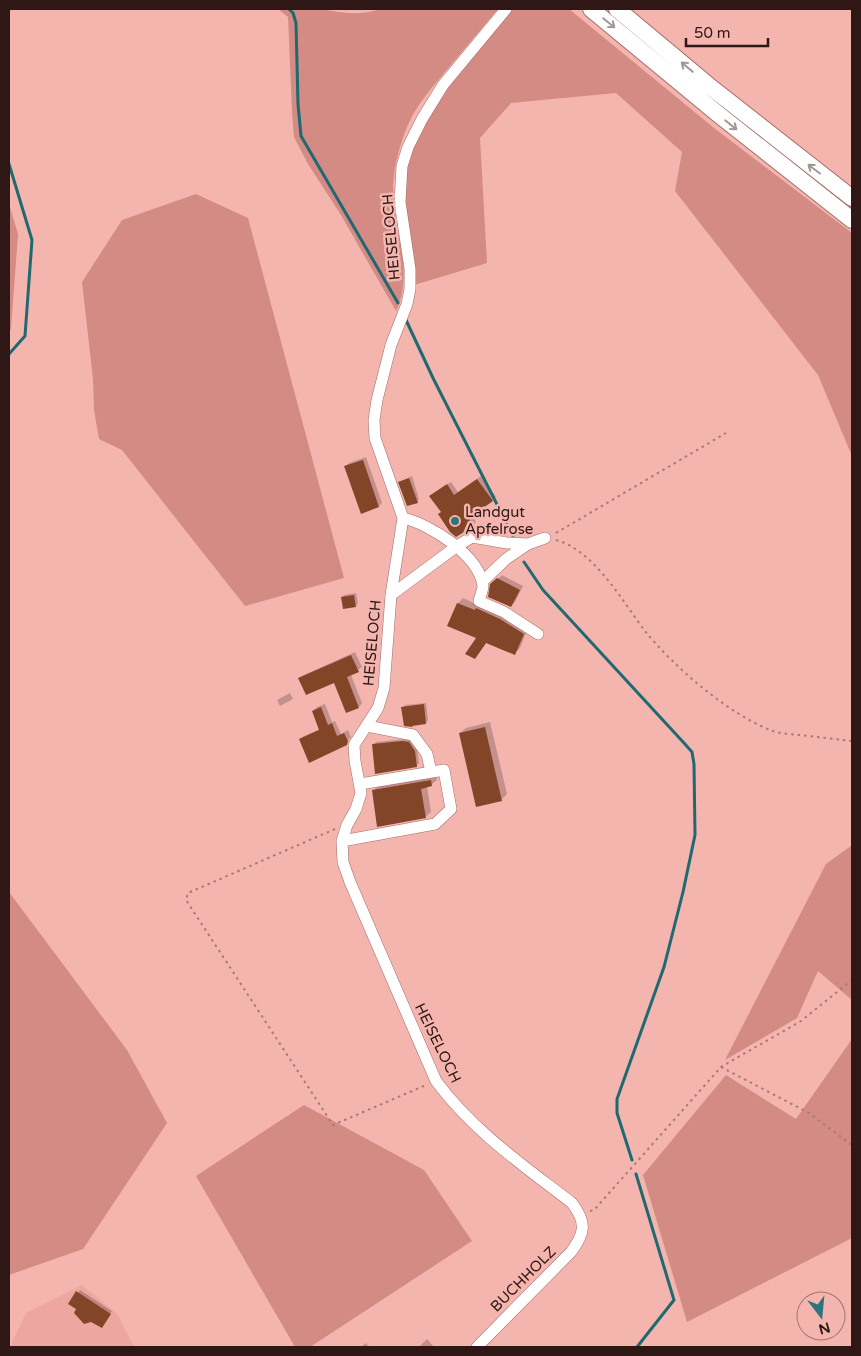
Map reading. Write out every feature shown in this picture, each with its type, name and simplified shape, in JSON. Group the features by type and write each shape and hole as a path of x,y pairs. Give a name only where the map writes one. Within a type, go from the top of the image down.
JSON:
{"highway":[{"path":"591,9 718,114 852,220"},
{"path":"617,9 708,85 852,198"}],"street":[{"name":"HEISELOCH","path":"506,9 443,85 422,119 408,147 402,166 400,202 410,269 410,290 407,304 391,345 374,420 375,438 403,518 391,595 384,688 378,708 354,745 361,793 342,841 343,862 436,1081 467,1118 495,1144 572,1203 581,1215"},
{"path":"403,518 412,520 443,536 457,546 468,558 482,582 483,587 479,601 504,612 538,634"},
{"path":"391,595 472,537 507,543 528,544"},
{"path":"482,582 506,559 528,544 546,538"},
{"path":"367,726 412,735 427,754 431,772"},
{"path":"342,841 435,824 451,809 444,770 360,784"},
{"name":"BUCHHOLZ","path":"477,1347 571,1252 580,1239 583,1227 581,1215"}],"path":[{"path":"546,538 597,510 726,433"},
{"path":"546,538 567,543 581,552 594,564 670,659 710,693 748,720 775,732 852,741"},
{"path":"347,825 329,831 188,893 186,900 333,1125 436,1081"},
{"path":"581,1215 594,1210 720,1067 801,1021 852,980"},
{"path":"720,1067 809,1113 852,1145"}],"shaded area":[{"path":"316,8 343,13 358,13 380,9 498,9 423,99 410,120 403,139 397,157 393,191 404,278 402,295 396,311 341,215 308,164 294,137 288,17 278,9"},
{"path":"511,9 569,9 714,128 852,233 852,456 818,375 675,191 682,152 616,93 511,103 480,138 487,263 414,285 406,226 405,170 423,116"},
{"path":"196,194 248,218 344,578 245,606 122,450 99,439 94,410 93,379 82,282 122,220"},
{"path":"9,204 18,234 11,329 9,333"},
{"path":"852,845 852,1000 818,971 797,1018 725,1060 826,864"},
{"path":"9,892 127,1050 167,1123 83,1249 9,1275"},
{"path":"852,1039 852,1238 687,1322 643,1175 726,1075 796,1119"},
{"path":"304,1105 424,1170 472,1241 310,1347 295,1347 196,1176"},
{"path":"82,1285 117,1314 134,1347 10,1347 26,1313"}],"building":[{"path":"363,460 379,507 361,514 344,466"},
{"path":"409,478 418,503 407,506 398,482"},
{"path":"477,479 493,501 469,518 474,526 456,537 450,532 438,514 441,512 429,496 447,484 454,495"},
{"path":"497,578 520,590 511,607 488,597 490,584"},
{"path":"354,595 356,607 343,609 341,597"},
{"path":"457,603 475,610 476,608 500,619 524,634 515,655 486,643 475,659 465,654 476,638 447,626"},
{"path":"351,655 359,672 347,677 359,708 346,713 334,683 306,695 298,678"},
{"path":"424,704 426,724 413,727 404,726 401,707"},
{"path":"321,707 328,725 332,723 337,736 344,733 348,741 347,745 309,763 299,739 319,730 312,711"},
{"path":"485,727 502,801 476,807 459,733"},
{"path":"409,742 415,751 417,767 375,774 372,744"},
{"path":"431,780 432,786 421,789 426,818 377,827 372,790"},
{"path":"76,1291 111,1314 102,1328 91,1322 84,1324 74,1313 76,1309 68,1304"}],"waterway":[{"path":"289,9 293,13 296,23 298,104 301,136 398,303"},
{"path":"9,164 32,240 25,336 9,354"},
{"path":"406,320 433,378 513,536"},
{"path":"524,562 543,590 692,752 694,764 695,835 683,892 664,967 617,1099 617,1113 632,1160"},
{"path":"636,1174 674,1300 637,1347"}],"place":[{"name":"Landgut Apfelrose","path":"455,521"}]}
